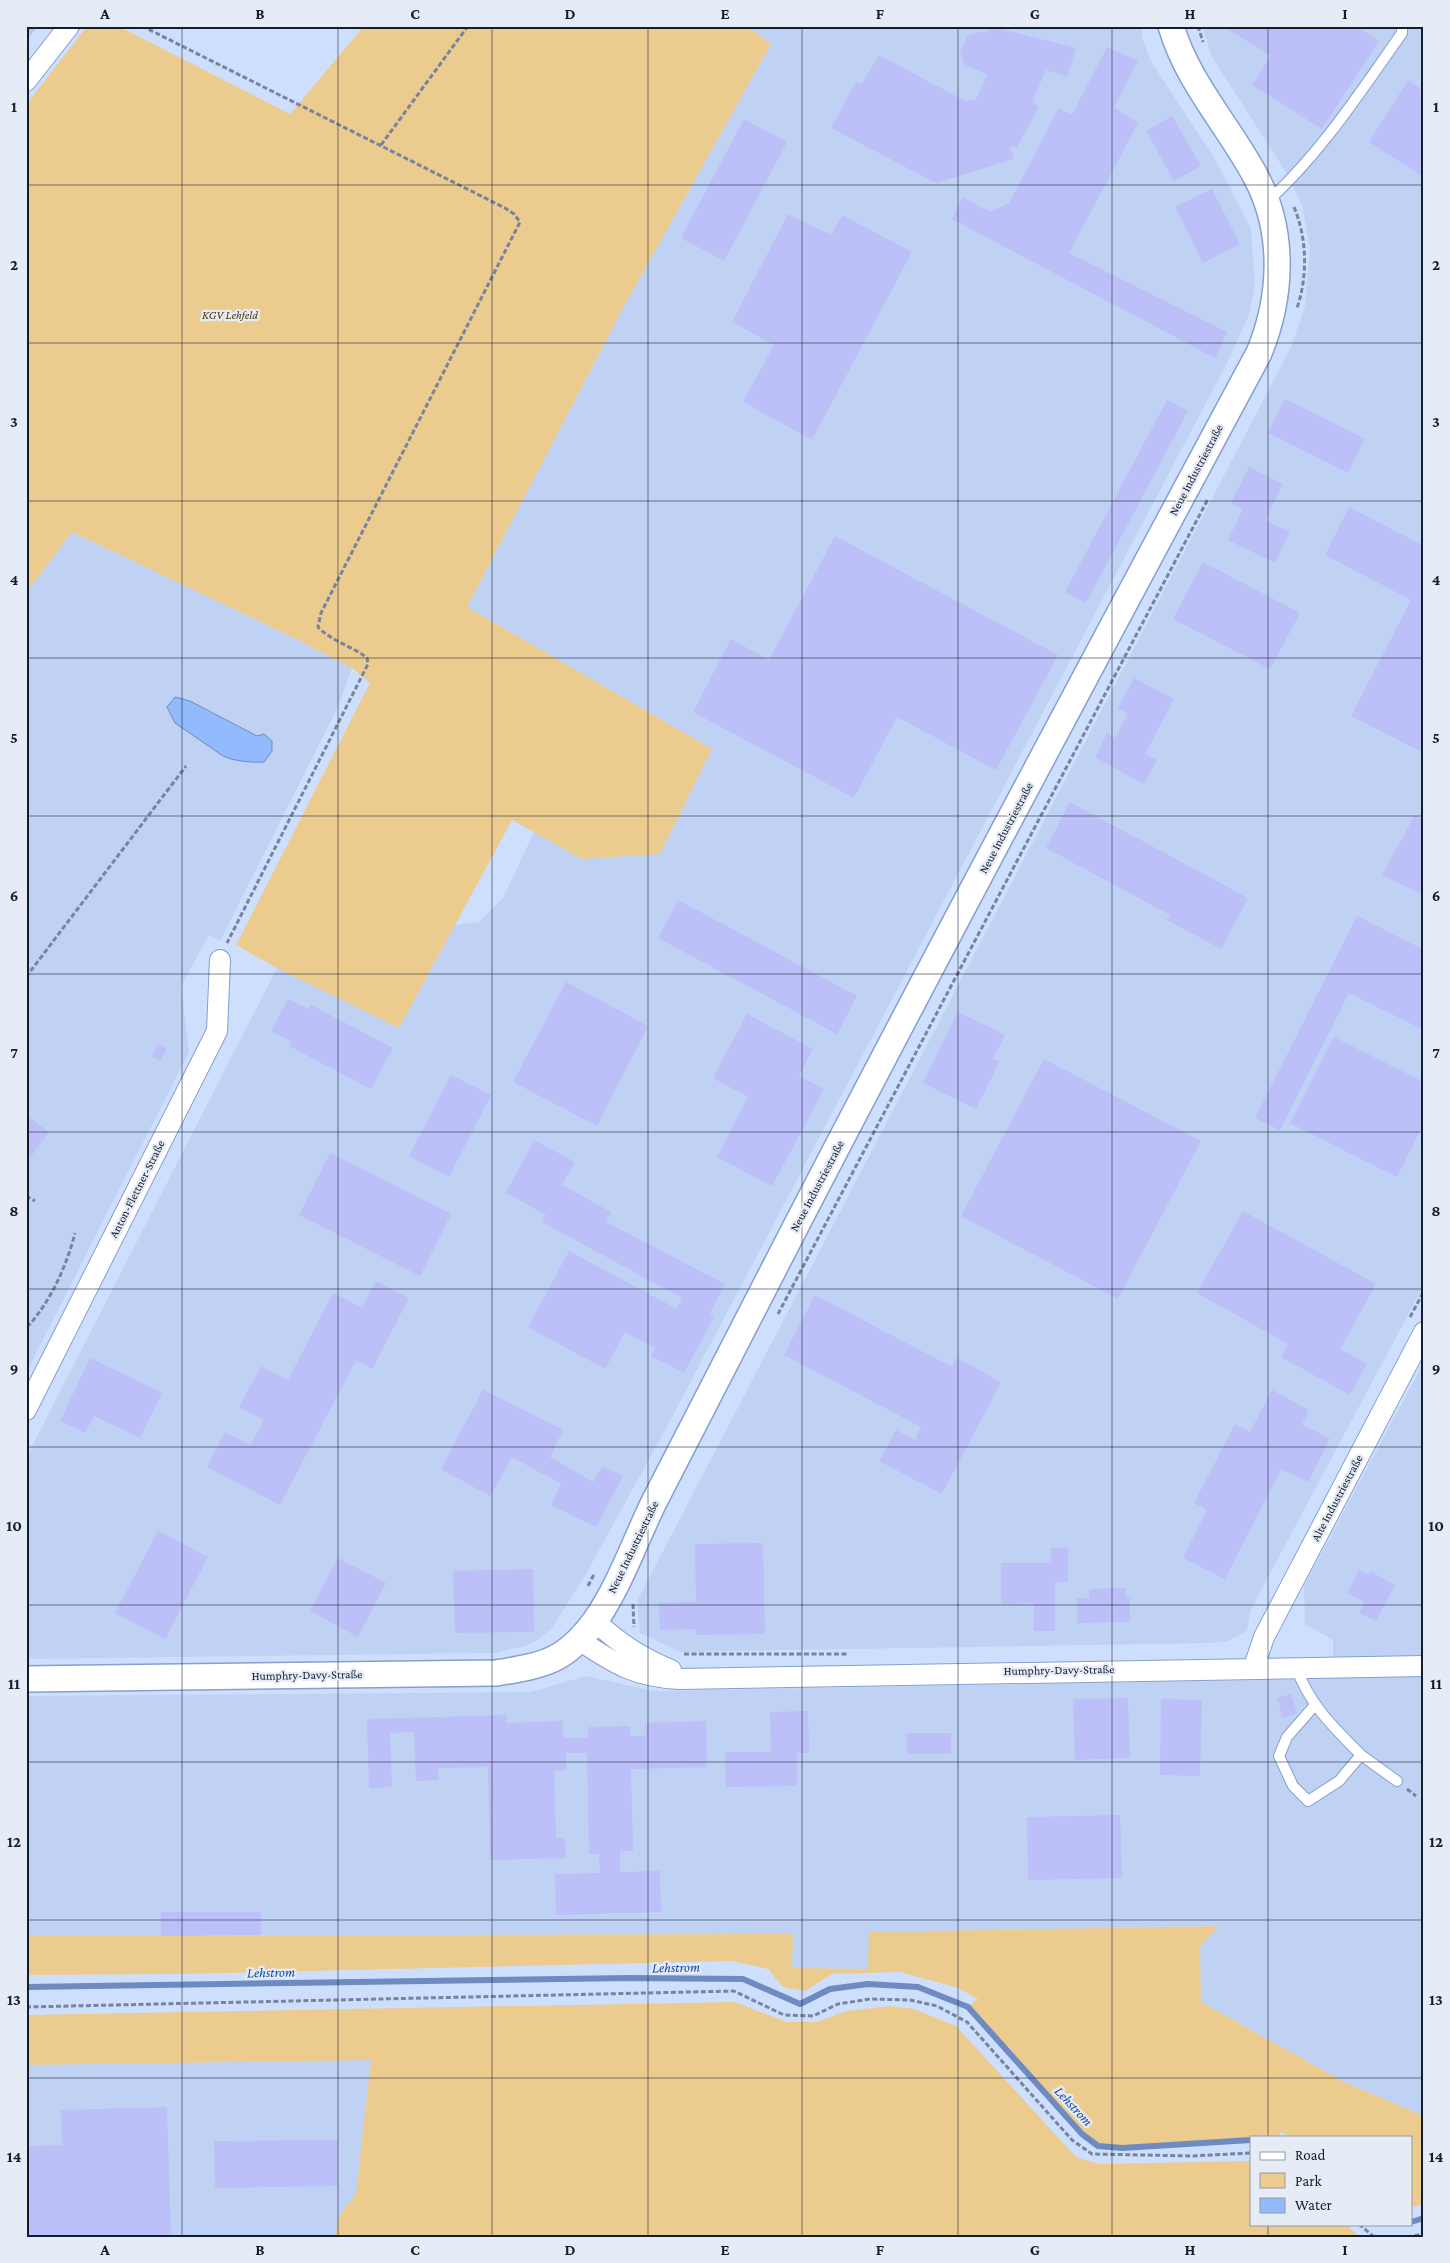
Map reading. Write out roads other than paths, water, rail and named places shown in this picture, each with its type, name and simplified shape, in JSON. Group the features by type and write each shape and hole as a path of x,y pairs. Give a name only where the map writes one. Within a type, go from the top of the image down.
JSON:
{"street":[{"path":"26,81 69,26"},
{"name":"Neue Industriestraße","path":"594,1621 605,1604 653,1505 797,1224 1259,353 1272,316 1277,287 1277,261 1273,225 1267,202 1257,178 1194,80 1171,26"},
{"name":"Anton-Flettner-Straße","path":"26,1410 217,1032 220,960"},
{"name":"Alte Industriestraße","path":"1254,1667 1264,1637 1415,1329"},
{"name":"Humphry-Davy-Straße","path":"26,1679 496,1673 540,1666 558,1658 579,1640 594,1621 614,1639 649,1661 695,1677"},
{"name":"Humphry-Davy-Straße","path":"579,1640 616,1665 660,1678 1254,1667 1424,1666"}],"lane":[{"path":"1267,202 1285,186 1328,135 1402,33 1402,26"},
{"path":"1296,1667 1304,1688 1315,1705 1361,1755 1397,1781"},
{"path":"1315,1705 1287,1737 1279,1756 1293,1786 1308,1801 1339,1781 1361,1755"}],"water":[{"path":"175,697 190,701 257,736 264,734 272,741 272,751 264,762 243,761 223,756 175,723 167,707"}],"waterway":[{"name":"Lehstrom","path":"26,1987 629,1978 743,1979 800,2004 830,1989 868,1984 918,1987 968,2007 1082,2134 1098,2146 1122,2148 1250,2140"},
{"name":"Lehstrom","path":"1412,2222 1424,2218"}],"park label":[{"name":"KGV Lehfeld","path":"230,315"}]}
